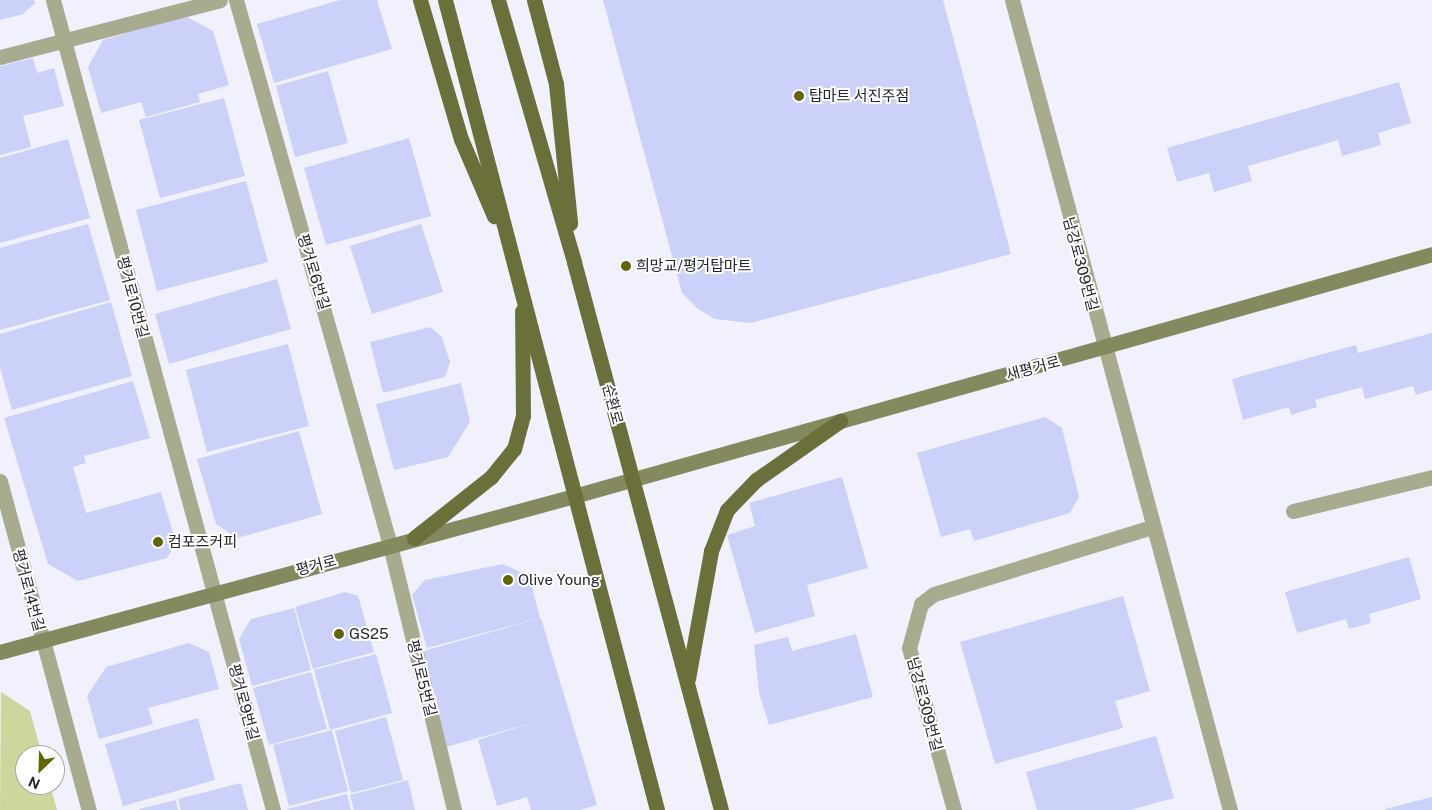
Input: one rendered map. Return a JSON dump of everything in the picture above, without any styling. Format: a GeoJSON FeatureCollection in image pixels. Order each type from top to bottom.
{"type":"FeatureCollection","features":[{"type":"Feature","properties":{"kind":"main road"},"geometry":{"type":"LineString","coordinates":[[420,0],[461,139],[515,262]]}},
{"type":"Feature","properties":{"kind":"main road"},"geometry":{"type":"LineString","coordinates":[[445,0],[515,262],[656,810]]}},
{"type":"Feature","properties":{"kind":"main road","name":"순환로"},"geometry":{"type":"LineString","coordinates":[[498,0],[574,262],[720,810]]}},
{"type":"Feature","properties":{"kind":"main road"},"geometry":{"type":"LineString","coordinates":[[534,0],[556,84],[574,262]]}},
{"type":"Feature","properties":{"kind":"main road"},"geometry":{"type":"LineString","coordinates":[[414,538],[491,477],[506,462],[521,433],[524,297]]}},
{"type":"Feature","properties":{"kind":"main road"},"geometry":{"type":"LineString","coordinates":[[687,683],[711,550],[728,510],[756,480],[840,421]]}},
{"type":"Feature","properties":{"kind":"street","name":"평거로10번길"},"geometry":{"type":"LineString","coordinates":[[53,0],[214,593]]}},
{"type":"Feature","properties":{"kind":"street"},"geometry":{"type":"LineString","coordinates":[[0,57],[220,0]]}},
{"type":"Feature","properties":{"kind":"street","name":"평거로6번길"},"geometry":{"type":"LineString","coordinates":[[236,0],[390,545]]}},
{"type":"Feature","properties":{"kind":"street","name":"남강로309번길"},"geometry":{"type":"LineString","coordinates":[[1012,0],[1104,349],[1230,810]]}},
{"type":"Feature","properties":{"kind":"street","name":"새평거로"},"geometry":{"type":"LineString","coordinates":[[633,479],[1104,349],[1432,254]]}},
{"type":"Feature","properties":{"kind":"street"},"geometry":{"type":"LineString","coordinates":[[1293,510],[1432,477]]}},
{"type":"Feature","properties":{"kind":"street","name":"평거로"},"geometry":{"type":"LineString","coordinates":[[0,652],[633,479]]}},
{"type":"Feature","properties":{"kind":"street","name":"평거로14번길"},"geometry":{"type":"LineString","coordinates":[[0,481],[89,810]]}},
{"type":"Feature","properties":{"kind":"street","name":"남강로309번길"},"geometry":{"type":"LineString","coordinates":[[954,810],[910,648],[921,604],[934,594],[1152,527]]}},
{"type":"Feature","properties":{"kind":"street","name":"평거로5번길"},"geometry":{"type":"LineString","coordinates":[[390,545],[454,810]]}},
{"type":"Feature","properties":{"kind":"street","name":"평거로9번길"},"geometry":{"type":"LineString","coordinates":[[214,593],[273,810]]}},
{"type":"Feature","properties":{"kind":"green space"},"geometry":{"type":"Polygon","coordinates":[[[1,692],[30,711],[39,745],[15,745],[15,795],[53,795],[57,810],[0,810],[1,692]]]}},
{"type":"Feature","properties":{"kind":"building"},"geometry":{"type":"Polygon","coordinates":[[[0,0],[34,0],[35,3],[23,14],[0,20],[0,0]]]}},
{"type":"Feature","properties":{"kind":"building"},"geometry":{"type":"Polygon","coordinates":[[[340,0],[377,0],[392,49],[274,83],[257,24],[340,0]]]}},
{"type":"Feature","properties":{"kind":"building","name":"탑마트 서진주점"},"geometry":{"type":"Polygon","coordinates":[[[603,0],[943,0],[1011,254],[751,323],[715,319],[698,309],[682,293],[603,0]]]}},
{"type":"Feature","properties":{"kind":"building"},"geometry":{"type":"Polygon","coordinates":[[[185,16],[213,31],[229,85],[198,94],[200,102],[146,117],[141,102],[101,113],[88,67],[103,40],[185,16]]]}},
{"type":"Feature","properties":{"kind":"building"},"geometry":{"type":"Polygon","coordinates":[[[33,58],[37,73],[54,68],[64,106],[23,116],[31,147],[0,155],[0,66],[33,58]]]}},
{"type":"Feature","properties":{"kind":"building"},"geometry":{"type":"Polygon","coordinates":[[[328,71],[348,143],[295,157],[276,86],[328,71]]]}},
{"type":"Feature","properties":{"kind":"building"},"geometry":{"type":"Polygon","coordinates":[[[1399,82],[1411,123],[1378,133],[1381,145],[1342,156],[1338,140],[1248,166],[1252,181],[1214,192],[1209,173],[1177,182],[1167,148],[1399,82]]]}},
{"type":"Feature","properties":{"kind":"building"},"geometry":{"type":"Polygon","coordinates":[[[224,98],[245,176],[160,198],[139,120],[224,98]]]}},
{"type":"Feature","properties":{"kind":"building"},"geometry":{"type":"Polygon","coordinates":[[[409,138],[431,216],[326,245],[304,168],[409,138]]]}},
{"type":"Feature","properties":{"kind":"building"},"geometry":{"type":"Polygon","coordinates":[[[68,139],[90,218],[0,243],[0,158],[68,139]]]}},
{"type":"Feature","properties":{"kind":"building"},"geometry":{"type":"Polygon","coordinates":[[[246,181],[268,262],[157,291],[136,210],[246,181]]]}},
{"type":"Feature","properties":{"kind":"building"},"geometry":{"type":"Polygon","coordinates":[[[88,224],[110,300],[0,330],[0,248],[88,224]]]}},
{"type":"Feature","properties":{"kind":"building"},"geometry":{"type":"Polygon","coordinates":[[[421,224],[443,292],[372,314],[350,246],[421,224]]]}},
{"type":"Feature","properties":{"kind":"building"},"geometry":{"type":"Polygon","coordinates":[[[277,279],[291,329],[169,364],[155,314],[277,279]]]}},
{"type":"Feature","properties":{"kind":"building"},"geometry":{"type":"Polygon","coordinates":[[[111,302],[132,376],[12,410],[0,368],[0,334],[111,302]]]}},
{"type":"Feature","properties":{"kind":"building"},"geometry":{"type":"Polygon","coordinates":[[[430,327],[442,337],[450,362],[445,377],[383,393],[370,342],[430,327]]]}},
{"type":"Feature","properties":{"kind":"building"},"geometry":{"type":"Polygon","coordinates":[[[1432,333],[1432,390],[1416,395],[1413,386],[1365,399],[1362,387],[1315,400],[1317,407],[1291,415],[1289,407],[1243,420],[1232,379],[1356,345],[1358,353],[1432,333]]]}},
{"type":"Feature","properties":{"kind":"building"},"geometry":{"type":"Polygon","coordinates":[[[288,344],[309,426],[207,452],[186,370],[288,344]]]}},
{"type":"Feature","properties":{"kind":"building"},"geometry":{"type":"Polygon","coordinates":[[[133,381],[150,438],[84,456],[86,463],[73,467],[86,513],[161,492],[176,543],[167,558],[78,581],[48,564],[4,418],[133,381]]]}},
{"type":"Feature","properties":{"kind":"building"},"geometry":{"type":"Polygon","coordinates":[[[461,383],[470,422],[448,457],[394,470],[376,404],[461,383]]]}},
{"type":"Feature","properties":{"kind":"building"},"geometry":{"type":"Polygon","coordinates":[[[1045,417],[1062,428],[1079,497],[1070,513],[974,541],[970,529],[941,537],[917,453],[1045,417]]]}},
{"type":"Feature","properties":{"kind":"building"},"geometry":{"type":"Polygon","coordinates":[[[299,431],[322,514],[237,538],[216,524],[197,459],[299,431]]]}},
{"type":"Feature","properties":{"kind":"building"},"geometry":{"type":"Polygon","coordinates":[[[842,477],[868,568],[807,585],[815,616],[755,633],[727,535],[755,526],[749,503],[842,477]]]}},
{"type":"Feature","properties":{"kind":"building"},"geometry":{"type":"Polygon","coordinates":[[[1409,557],[1421,599],[1369,614],[1371,623],[1349,629],[1346,619],[1297,633],[1285,592],[1409,557]]]}},
{"type":"Feature","properties":{"kind":"building"},"geometry":{"type":"Polygon","coordinates":[[[503,564],[529,576],[540,618],[427,648],[412,595],[425,580],[503,564]]]}},
{"type":"Feature","properties":{"kind":"building"},"geometry":{"type":"Polygon","coordinates":[[[345,592],[358,596],[374,652],[313,669],[295,607],[345,592]]]}},
{"type":"Feature","properties":{"kind":"building"},"geometry":{"type":"Polygon","coordinates":[[[1123,596],[1150,691],[1115,701],[1123,728],[995,764],[960,642],[1123,596]]]}},
{"type":"Feature","properties":{"kind":"building"},"geometry":{"type":"Polygon","coordinates":[[[294,608],[311,670],[252,686],[239,639],[251,619],[294,608]]]}},
{"type":"Feature","properties":{"kind":"building"},"geometry":{"type":"Polygon","coordinates":[[[541,618],[597,805],[579,810],[531,810],[527,797],[497,806],[478,740],[538,721],[446,747],[420,652],[541,618]]]}},
{"type":"Feature","properties":{"kind":"building"},"geometry":{"type":"Polygon","coordinates":[[[856,634],[873,697],[769,725],[759,693],[754,645],[788,637],[792,651],[856,634]]]}},
{"type":"Feature","properties":{"kind":"building"},"geometry":{"type":"Polygon","coordinates":[[[189,643],[209,652],[219,689],[148,708],[153,724],[99,739],[87,696],[106,667],[189,643]]]}},
{"type":"Feature","properties":{"kind":"building"},"geometry":{"type":"Polygon","coordinates":[[[376,654],[392,713],[330,730],[314,670],[376,654]]]}},
{"type":"Feature","properties":{"kind":"building"},"geometry":{"type":"Polygon","coordinates":[[[311,672],[327,729],[269,745],[253,688],[311,672]]]}},
{"type":"Feature","properties":{"kind":"building"},"geometry":{"type":"Polygon","coordinates":[[[386,717],[403,780],[351,793],[335,731],[386,717]]]}},
{"type":"Feature","properties":{"kind":"building"},"geometry":{"type":"Polygon","coordinates":[[[198,718],[215,780],[123,806],[105,744],[198,718]]]}},
{"type":"Feature","properties":{"kind":"building"},"geometry":{"type":"Polygon","coordinates":[[[332,730],[348,791],[289,806],[273,745],[332,730]]]}},
{"type":"Feature","properties":{"kind":"building"},"geometry":{"type":"Polygon","coordinates":[[[1156,736],[1174,798],[1130,810],[1037,810],[1026,772],[1156,736]]]}},
{"type":"Feature","properties":{"kind":"building"},"geometry":{"type":"Polygon","coordinates":[[[408,780],[415,810],[354,810],[350,795],[408,780]]]}},
{"type":"Feature","properties":{"kind":"building"},"geometry":{"type":"Polygon","coordinates":[[[241,783],[248,810],[181,810],[178,799],[241,783]]]}},
{"type":"Feature","properties":{"kind":"building"},"geometry":{"type":"Polygon","coordinates":[[[347,794],[351,810],[287,810],[287,809],[347,794]]]}},
{"type":"Feature","properties":{"kind":"building"},"geometry":{"type":"Polygon","coordinates":[[[1432,797],[1432,810],[1385,810],[1385,809],[1432,797]]]}},
{"type":"Feature","properties":{"kind":"building"},"geometry":{"type":"Polygon","coordinates":[[[176,800],[178,810],[139,810],[139,809],[176,800]]]}},
{"type":"Feature","properties":{"kind":"place","name":"탑마트 서진주점"},"geometry":{"type":"Point","coordinates":[799,96]}},
{"type":"Feature","properties":{"kind":"place","name":"희망교/평거탑마트"},"geometry":{"type":"Point","coordinates":[626,266]}},
{"type":"Feature","properties":{"kind":"place","name":"컴포즈커피"},"geometry":{"type":"Point","coordinates":[158,542]}},
{"type":"Feature","properties":{"kind":"place","name":"Olive Young"},"geometry":{"type":"Point","coordinates":[508,580]}},
{"type":"Feature","properties":{"kind":"place","name":"GS25"},"geometry":{"type":"Point","coordinates":[339,634]}}]}
